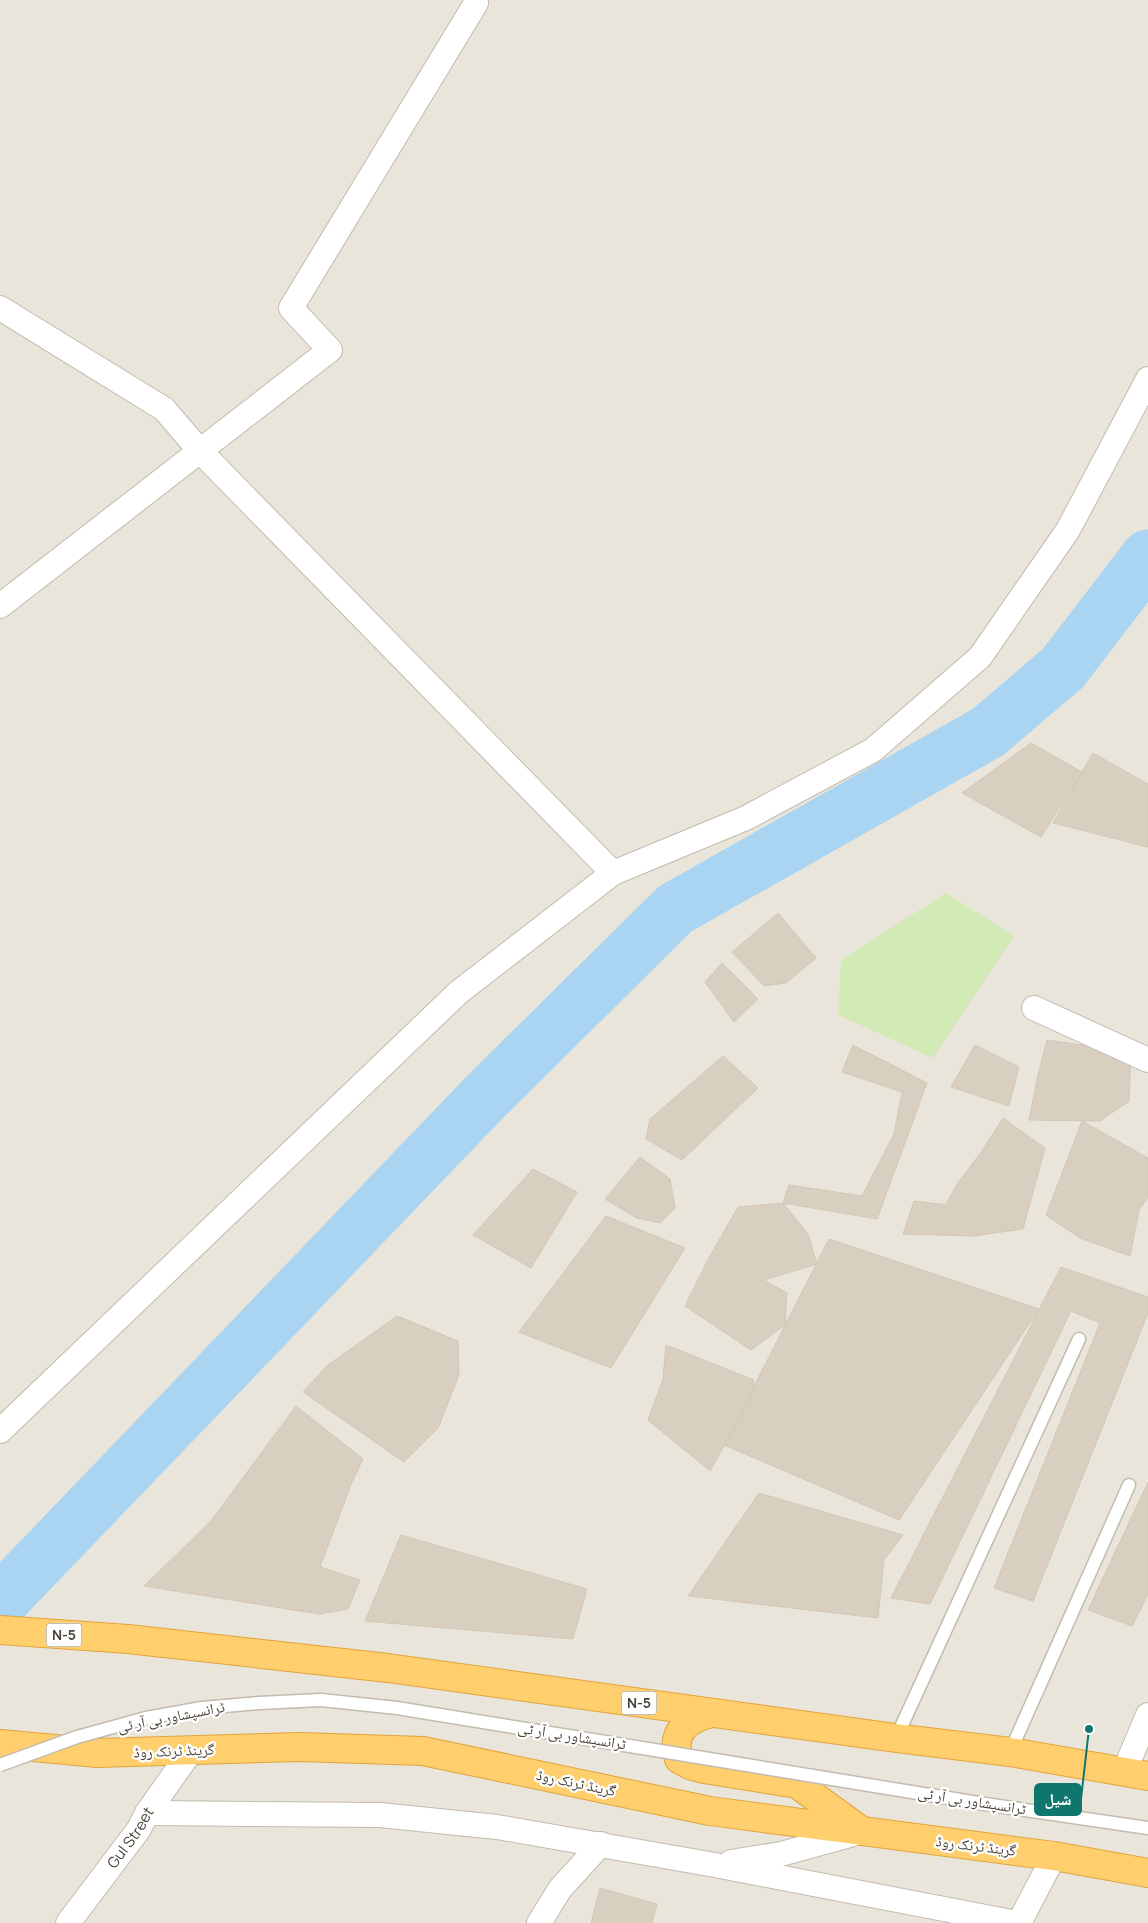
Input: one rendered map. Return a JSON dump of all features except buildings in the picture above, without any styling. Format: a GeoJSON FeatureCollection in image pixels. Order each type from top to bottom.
{"type":"FeatureCollection","features":[{"type":"Feature","properties":{"kind":"highway","name":"N-5"},"geometry":{"type":"LineString","coordinates":[[0,1630],[128,1639],[388,1668],[1010,1752],[1136,1774]]}},
{"type":"Feature","properties":{"kind":"highway"},"geometry":{"type":"LineString","coordinates":[[712,1713],[692,1719],[682,1728],[676,1743],[679,1759],[704,1769],[797,1784],[863,1831]]}},
{"type":"Feature","properties":{"kind":"highway","name":"گرینڈ ٹرنک روڈ"},"geometry":{"type":"LineString","coordinates":[[0,1744],[98,1753],[300,1747],[423,1751],[710,1811],[1054,1856],[1148,1872]]}},
{"type":"Feature","properties":{"kind":"street"},"geometry":{"type":"LineString","coordinates":[[0,606],[330,350],[291,308],[476,3]]}},
{"type":"Feature","properties":{"kind":"street"},"geometry":{"type":"LineString","coordinates":[[0,308],[164,409],[200,451],[613,873]]}},
{"type":"Feature","properties":{"kind":"street"},"geometry":{"type":"LineString","coordinates":[[0,1431],[459,992],[613,873],[746,818],[873,750],[980,657],[1068,530],[1148,379]]}},
{"type":"Feature","properties":{"kind":"street"},"geometry":{"type":"LineString","coordinates":[[1034,1008],[1148,1060]]}},
{"type":"Feature","properties":{"kind":"street"},"geometry":{"type":"LineString","coordinates":[[1136,1774],[1148,1715]]}},
{"type":"Feature","properties":{"kind":"street","name":"Gul Street"},"geometry":{"type":"LineString","coordinates":[[68,1923],[139,1829],[147,1813],[191,1751]]}},
{"type":"Feature","properties":{"kind":"street"},"geometry":{"type":"LineString","coordinates":[[147,1813],[380,1815],[497,1827],[716,1865],[1018,1923],[1054,1856]]}},
{"type":"Feature","properties":{"kind":"street"},"geometry":{"type":"LineString","coordinates":[[716,1865],[781,1854],[863,1831]]}},
{"type":"Feature","properties":{"kind":"street"},"geometry":{"type":"LineString","coordinates":[[538,1923],[560,1889],[601,1844]]}},
{"type":"Feature","properties":{"kind":"lane"},"geometry":{"type":"LineString","coordinates":[[896,1738],[1079,1339]]}},
{"type":"Feature","properties":{"kind":"lane"},"geometry":{"type":"LineString","coordinates":[[1010,1752],[1129,1485]]}},
{"type":"Feature","properties":{"kind":"lane","name":"ٹرانسپشاور بی آر ٹی"},"geometry":{"type":"LineString","coordinates":[[0,1765],[77,1737],[146,1718],[202,1708],[321,1700],[397,1708],[985,1804],[1148,1828]]}},
{"type":"Feature","properties":{"kind":"shaded area"},"geometry":{"type":"Polygon","coordinates":[[[0,0],[1148,0],[1148,1923],[0,1923],[0,0]]]}},
{"type":"Feature","properties":{"kind":"green space"},"geometry":{"type":"Polygon","coordinates":[[[946,893],[1014,936],[933,1058],[838,1015],[841,960],[946,893]]]}},
{"type":"Feature","properties":{"kind":"waterway"},"geometry":{"type":"LineString","coordinates":[[0,1602],[485,1097],[675,909],[988,732],[1063,668],[1148,557]]}},
{"type":"Feature","properties":{"kind":"place","name":"شیل"},"geometry":{"type":"Point","coordinates":[1089,1729]}}]}
